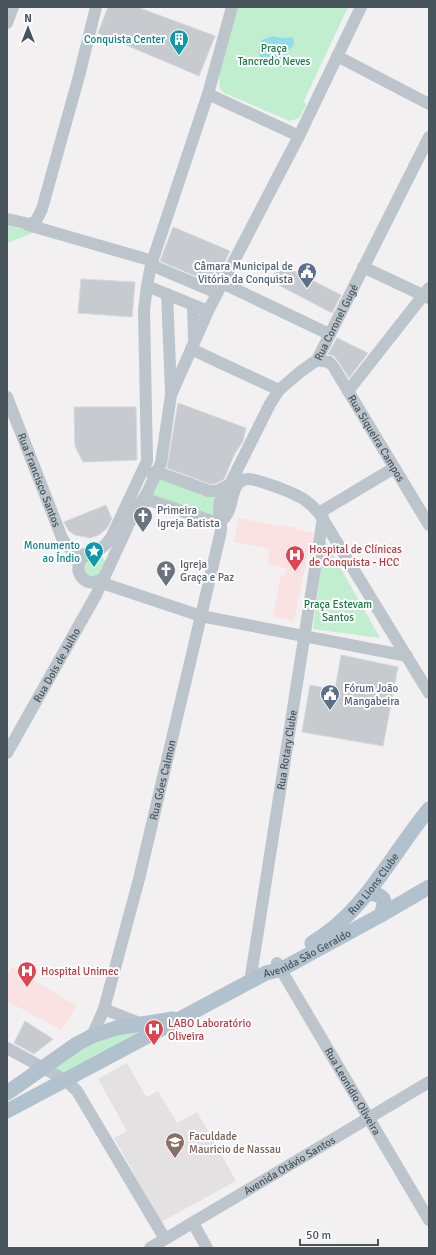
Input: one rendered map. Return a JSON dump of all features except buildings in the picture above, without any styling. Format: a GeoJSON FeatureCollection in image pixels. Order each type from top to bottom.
{"type":"FeatureCollection","features":[{"type":"Feature","properties":{"kind":"main road","name":"Rua Lions Clube"},"geometry":{"type":"LineString","coordinates":[[280,966],[322,937],[347,917],[368,893],[429,809]]}},
{"type":"Feature","properties":{"kind":"main road","name":"Avenida São Geraldo"},"geometry":{"type":"LineString","coordinates":[[7,1112],[65,1080],[144,1030],[184,1017],[266,973],[381,915],[429,887]]}},
{"type":"Feature","properties":{"kind":"main road"},"geometry":{"type":"LineString","coordinates":[[368,893],[380,895],[384,900],[381,915]]}},
{"type":"Feature","properties":{"kind":"main road","name":"Avenida São Geraldo"},"geometry":{"type":"LineString","coordinates":[[7,1093],[77,1044],[92,1036],[116,1028],[144,1030]]}},
{"type":"Feature","properties":{"kind":"street"},"geometry":{"type":"LineString","coordinates":[[7,23],[13,7]]}},
{"type":"Feature","properties":{"kind":"street"},"geometry":{"type":"LineString","coordinates":[[28,225],[36,221],[42,209],[79,76],[96,7]]}},
{"type":"Feature","properties":{"kind":"street"},"geometry":{"type":"LineString","coordinates":[[105,577],[95,583],[85,581],[80,577],[78,570],[79,563],[87,554],[102,549],[111,538],[147,461],[144,310],[147,286],[152,263],[208,94],[232,7]]}},
{"type":"Feature","properties":{"kind":"street"},"geometry":{"type":"LineString","coordinates":[[171,395],[219,288],[299,136],[361,7]]}},
{"type":"Feature","properties":{"kind":"street"},"geometry":{"type":"LineString","coordinates":[[337,56],[429,104]]}},
{"type":"Feature","properties":{"kind":"street"},"geometry":{"type":"LineString","coordinates":[[208,94],[299,136]]}},
{"type":"Feature","properties":{"kind":"street","name":"Rua Coronel Gugé"},"geometry":{"type":"LineString","coordinates":[[221,521],[219,512],[220,502],[225,487],[242,460],[270,404],[280,390],[300,372],[317,360],[429,137]]}},
{"type":"Feature","properties":{"kind":"street"},"geometry":{"type":"LineString","coordinates":[[7,219],[152,263],[219,288],[329,334]]}},
{"type":"Feature","properties":{"kind":"street"},"geometry":{"type":"LineString","coordinates":[[348,392],[427,294],[363,267]]}},
{"type":"Feature","properties":{"kind":"street"},"geometry":{"type":"LineString","coordinates":[[147,286],[208,311]]}},
{"type":"Feature","properties":{"kind":"street"},"geometry":{"type":"LineString","coordinates":[[167,294],[171,395]]}},
{"type":"Feature","properties":{"kind":"street"},"geometry":{"type":"LineString","coordinates":[[193,305],[193,346]]}},
{"type":"Feature","properties":{"kind":"street"},"geometry":{"type":"LineString","coordinates":[[193,346],[280,390]]}},
{"type":"Feature","properties":{"kind":"street","name":"Rua Siqueira Campos"},"geometry":{"type":"LineString","coordinates":[[317,360],[329,362],[333,366],[429,526]]}},
{"type":"Feature","properties":{"kind":"street","name":"Rua Dois de Julho"},"geometry":{"type":"LineString","coordinates":[[7,753],[105,577],[126,529],[145,502],[161,463],[171,395]]}},
{"type":"Feature","properties":{"kind":"street","name":"Rua Francisco Santos"},"geometry":{"type":"LineString","coordinates":[[7,398],[67,548],[73,552],[87,554]]}},
{"type":"Feature","properties":{"kind":"street"},"geometry":{"type":"LineString","coordinates":[[242,460],[241,466],[245,475],[305,500],[321,516],[429,693]]}},
{"type":"Feature","properties":{"kind":"street"},"geometry":{"type":"LineString","coordinates":[[321,516],[394,468]]}},
{"type":"Feature","properties":{"kind":"street"},"geometry":{"type":"LineString","coordinates":[[140,477],[146,473],[157,472],[209,491],[225,487]]}},
{"type":"Feature","properties":{"kind":"street"},"geometry":{"type":"LineString","coordinates":[[145,502],[211,521],[221,521],[228,513],[238,485],[242,480],[254,480]]}},
{"type":"Feature","properties":{"kind":"street","name":"Rua Rotary Clube"},"geometry":{"type":"LineString","coordinates":[[250,982],[305,636],[321,516]]}},
{"type":"Feature","properties":{"kind":"street","name":"Rua Góes Calmon"},"geometry":{"type":"LineString","coordinates":[[92,1036],[104,1009],[139,879],[221,531],[221,521]]}},
{"type":"Feature","properties":{"kind":"street"},"geometry":{"type":"LineString","coordinates":[[87,554],[100,556],[105,561],[105,577]]}},
{"type":"Feature","properties":{"kind":"street"},"geometry":{"type":"LineString","coordinates":[[105,577],[201,616],[407,656]]}},
{"type":"Feature","properties":{"kind":"street","name":"Rua Leonídio Oliveira"},"geometry":{"type":"LineString","coordinates":[[280,966],[429,1220]]}},
{"type":"Feature","properties":{"kind":"street","name":"Avenida São Geraldo"},"geometry":{"type":"LineString","coordinates":[[104,1009],[144,1030]]}},
{"type":"Feature","properties":{"kind":"street"},"geometry":{"type":"LineString","coordinates":[[7,1048],[65,1080],[77,1091],[165,1239]]}},
{"type":"Feature","properties":{"kind":"street","name":"Avenida Otávio Santos"},"geometry":{"type":"LineString","coordinates":[[150,1248],[429,1082]]}},
{"type":"Feature","properties":{"kind":"street"},"geometry":{"type":"LineString","coordinates":[[192,1223],[207,1248]]}},
{"type":"Feature","properties":{"kind":"shaded area","name":"Hospital de Clínicas de Conquista - HCC"},"geometry":{"type":"Polygon","coordinates":[[[239,518],[277,526],[278,524],[297,528],[297,530],[314,533],[294,621],[273,616],[281,575],[284,576],[286,568],[267,564],[270,549],[234,542],[239,518]]]}},
{"type":"Feature","properties":{"kind":"shaded area","name":"Hospital Unimec"},"geometry":{"type":"Polygon","coordinates":[[[12,967],[77,1006],[61,1030],[7,1001],[7,975],[12,967]]]}},
{"type":"Feature","properties":{"kind":"shaded area","name":"Faculdade Mauricio de Nassau"},"geometry":{"type":"Polygon","coordinates":[[[127,1063],[146,1097],[158,1091],[177,1123],[197,1112],[236,1181],[161,1222],[114,1138],[127,1131],[98,1079],[127,1063]]]}},
{"type":"Feature","properties":{"kind":"green space","name":"Praça Tancredo Neves"},"geometry":{"type":"Polygon","coordinates":[[[238,7],[348,7],[304,101],[306,105],[299,118],[290,121],[224,93],[220,89],[219,75],[238,7]]]}},
{"type":"Feature","properties":{"kind":"green space"},"geometry":{"type":"Polygon","coordinates":[[[7,225],[36,232],[7,243],[7,225]]]}},
{"type":"Feature","properties":{"kind":"green space"},"geometry":{"type":"Polygon","coordinates":[[[159,476],[217,492],[220,520],[152,499],[150,492],[159,476]]]}},
{"type":"Feature","properties":{"kind":"green space","name":"Praça Estevam Santos"},"geometry":{"type":"Polygon","coordinates":[[[325,540],[380,638],[313,629],[325,540]]]}},
{"type":"Feature","properties":{"kind":"green space"},"geometry":{"type":"Polygon","coordinates":[[[100,556],[107,564],[98,582],[78,570],[79,563],[100,556]]]}},
{"type":"Feature","properties":{"kind":"green space"},"geometry":{"type":"Polygon","coordinates":[[[148,1031],[65,1080],[43,1069],[92,1036],[148,1031]]]}},
{"type":"Feature","properties":{"kind":"water"},"geometry":{"type":"Polygon","coordinates":[[[273,36],[281,38],[292,37],[293,39],[293,46],[287,53],[289,62],[287,66],[280,67],[268,64],[261,57],[259,47],[262,40],[273,36]]]}},
{"type":"Feature","properties":{"kind":"place","name":"Conquista Center"},"geometry":{"type":"Point","coordinates":[179,56]}},
{"type":"Feature","properties":{"kind":"place","name":"Câmara Municipal de Vitória da Conquista"},"geometry":{"type":"Point","coordinates":[307,289]}},
{"type":"Feature","properties":{"kind":"place","name":"Primeira Igreja Batista"},"geometry":{"type":"Point","coordinates":[143,533]}},
{"type":"Feature","properties":{"kind":"place","name":"Monumento ao Índio"},"geometry":{"type":"Point","coordinates":[94,568]}},
{"type":"Feature","properties":{"kind":"place","name":"Hospital de Clínicas de Conquista - HCC"},"geometry":{"type":"Point","coordinates":[295,572]}},
{"type":"Feature","properties":{"kind":"place","name":"Igreja Graça e Paz"},"geometry":{"type":"Point","coordinates":[166,587]}},
{"type":"Feature","properties":{"kind":"place","name":"Fórum João Mangabeira"},"geometry":{"type":"Point","coordinates":[330,711]}},
{"type":"Feature","properties":{"kind":"place","name":"Hospital Unimec"},"geometry":{"type":"Point","coordinates":[27,988]}},
{"type":"Feature","properties":{"kind":"place","name":"LABO Laboratório Oliveira"},"geometry":{"type":"Point","coordinates":[154,1046]}},
{"type":"Feature","properties":{"kind":"place","name":"Faculdade Mauricio de Nassau"},"geometry":{"type":"Point","coordinates":[175,1159]}}]}
